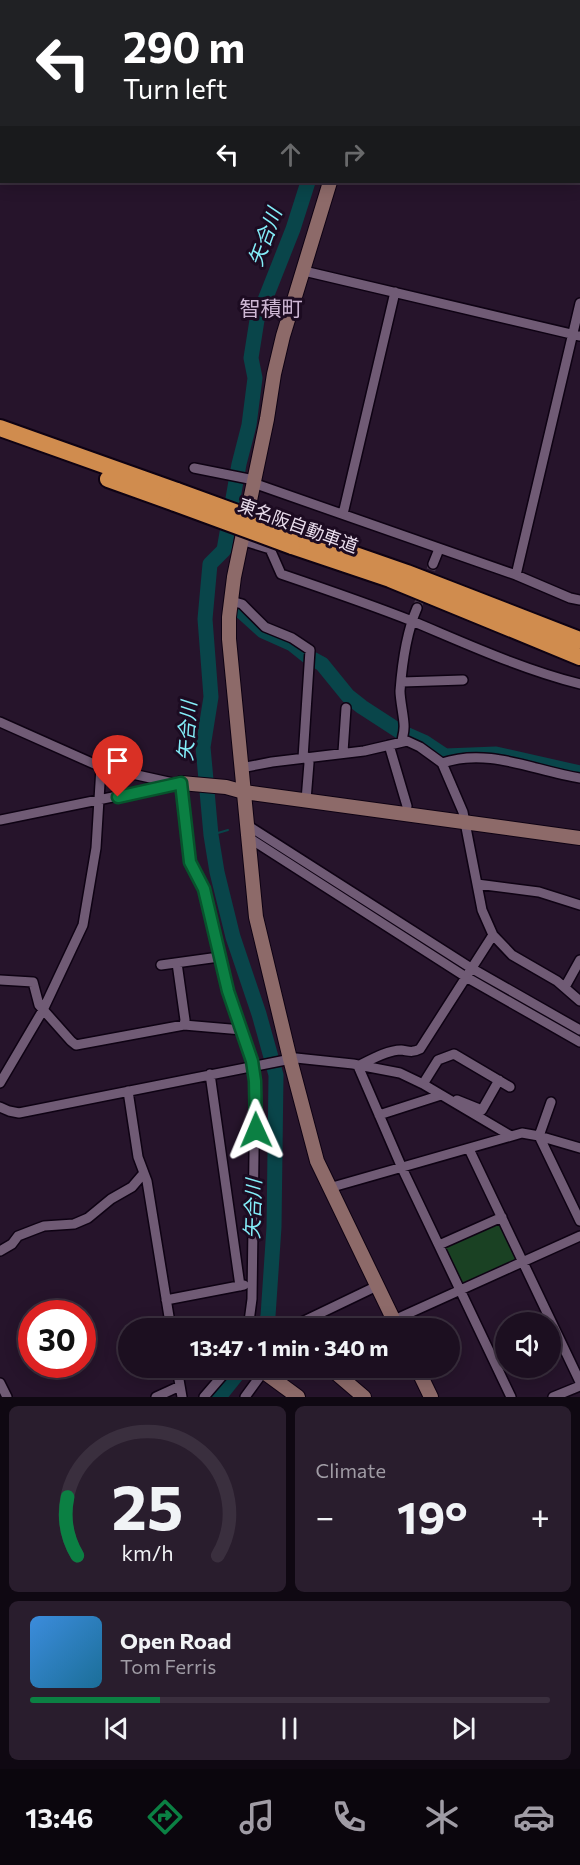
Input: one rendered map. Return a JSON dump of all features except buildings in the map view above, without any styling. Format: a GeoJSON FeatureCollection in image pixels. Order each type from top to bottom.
{"type":"FeatureCollection","features":[{"type":"Feature","properties":{"kind":"highway","name":"東名阪自動車道"},"geometry":{"type":"LineString","coordinates":[[0,428],[293,540],[580,657]]}},
{"type":"Feature","properties":{"kind":"highway","name":"東名阪自動車道"},"geometry":{"type":"LineString","coordinates":[[0,439],[176,497]]}},
{"type":"Feature","properties":{"kind":"highway","name":"東名阪自動車道"},"geometry":{"type":"LineString","coordinates":[[293,540],[407,573],[580,640]]}},
{"type":"Feature","properties":{"kind":"street"},"geometry":{"type":"LineString","coordinates":[[330,183],[283,336],[252,481],[231,601],[229,639],[256,918],[287,1060],[313,1150],[329,1188],[393,1318]]}},
{"type":"Feature","properties":{"kind":"street"},"geometry":{"type":"LineString","coordinates":[[304,271],[576,335]]}},
{"type":"Feature","properties":{"kind":"street"},"geometry":{"type":"LineString","coordinates":[[343,514],[395,292]]}},
{"type":"Feature","properties":{"kind":"street"},"geometry":{"type":"LineString","coordinates":[[516,575],[576,335],[580,303]]}},
{"type":"Feature","properties":{"kind":"street"},"geometry":{"type":"LineString","coordinates":[[194,468],[252,481],[580,600]]}},
{"type":"Feature","properties":{"kind":"street"},"geometry":{"type":"LineString","coordinates":[[242,540],[270,549],[281,574],[411,621],[512,663],[580,684]]}},
{"type":"Feature","properties":{"kind":"street"},"geometry":{"type":"LineString","coordinates":[[434,564],[439,549]]}},
{"type":"Feature","properties":{"kind":"street"},"geometry":{"type":"LineString","coordinates":[[231,601],[239,602],[259,622],[310,650],[305,757],[309,763],[306,800]]}},
{"type":"Feature","properties":{"kind":"street"},"geometry":{"type":"LineString","coordinates":[[417,608],[411,621],[402,682],[402,735],[407,741],[420,747],[442,764],[465,821],[484,917],[493,935],[512,955],[548,975],[580,1001]]}},
{"type":"Feature","properties":{"kind":"street"},"geometry":{"type":"LineString","coordinates":[[402,682],[462,680]]}},
{"type":"Feature","properties":{"kind":"street"},"geometry":{"type":"LineString","coordinates":[[343,752],[346,708]]}},
{"type":"Feature","properties":{"kind":"street"},"geometry":{"type":"LineString","coordinates":[[0,722],[101,767],[178,783],[226,787],[243,792],[580,838]]}},
{"type":"Feature","properties":{"kind":"street"},"geometry":{"type":"LineString","coordinates":[[241,768],[305,757],[364,751],[390,745],[402,735]]}},
{"type":"Feature","properties":{"kind":"street"},"geometry":{"type":"LineString","coordinates":[[390,745],[407,806]]}},
{"type":"Feature","properties":{"kind":"street"},"geometry":{"type":"LineString","coordinates":[[442,764],[451,760],[494,759],[580,778]]}},
{"type":"Feature","properties":{"kind":"street"},"geometry":{"type":"LineString","coordinates":[[0,1083],[43,1010],[83,926],[96,848],[101,767]]}},
{"type":"Feature","properties":{"kind":"street"},"geometry":{"type":"LineString","coordinates":[[0,820],[178,783]]}},
{"type":"Feature","properties":{"kind":"street"},"geometry":{"type":"LineString","coordinates":[[178,783],[190,862],[204,889],[228,991],[254,1066],[256,1130],[249,1318]]}},
{"type":"Feature","properties":{"kind":"street"},"geometry":{"type":"LineString","coordinates":[[248,832],[580,1042]]}},
{"type":"Feature","properties":{"kind":"street"},"geometry":{"type":"LineString","coordinates":[[248,832],[469,972],[580,1030]]}},
{"type":"Feature","properties":{"kind":"street"},"geometry":{"type":"LineString","coordinates":[[477,884],[539,892],[580,905]]}},
{"type":"Feature","properties":{"kind":"street"},"geometry":{"type":"LineString","coordinates":[[358,1066],[379,1056],[401,1050],[413,1052],[420,1049],[493,935]]}},
{"type":"Feature","properties":{"kind":"street"},"geometry":{"type":"LineString","coordinates":[[161,965],[219,957]]}},
{"type":"Feature","properties":{"kind":"street"},"geometry":{"type":"LineString","coordinates":[[565,987],[580,960]]}},
{"type":"Feature","properties":{"kind":"street"},"geometry":{"type":"LineString","coordinates":[[177,963],[184,1025]]}},
{"type":"Feature","properties":{"kind":"street"},"geometry":{"type":"LineString","coordinates":[[0,980],[33,982],[39,1005],[76,1045],[184,1025],[242,1030]]}},
{"type":"Feature","properties":{"kind":"street"},"geometry":{"type":"LineString","coordinates":[[423,1084],[438,1060],[454,1054],[510,1087]]}},
{"type":"Feature","properties":{"kind":"street"},"geometry":{"type":"LineString","coordinates":[[0,1107],[9,1112],[19,1113],[296,1058],[353,1064],[400,1073],[511,1136]]}},
{"type":"Feature","properties":{"kind":"street"},"geometry":{"type":"LineString","coordinates":[[358,1066],[402,1168],[511,1397]]}},
{"type":"Feature","properties":{"kind":"street"},"geometry":{"type":"LineString","coordinates":[[210,1074],[240,1286]]}},
{"type":"Feature","properties":{"kind":"street"},"geometry":{"type":"LineString","coordinates":[[452,1101],[459,1099],[482,1110],[499,1080]]}},
{"type":"Feature","properties":{"kind":"street"},"geometry":{"type":"LineString","coordinates":[[128,1091],[138,1157],[147,1181],[169,1318]]}},
{"type":"Feature","properties":{"kind":"street"},"geometry":{"type":"LineString","coordinates":[[379,1115],[441,1095]]}},
{"type":"Feature","properties":{"kind":"street"},"geometry":{"type":"LineString","coordinates":[[551,1102],[539,1136],[580,1221]]}},
{"type":"Feature","properties":{"kind":"street"},"geometry":{"type":"LineString","coordinates":[[329,1188],[522,1133],[580,1148]]}},
{"type":"Feature","properties":{"kind":"street"},"geometry":{"type":"LineString","coordinates":[[469,1149],[580,1384],[553,1397]]}},
{"type":"Feature","properties":{"kind":"street"},"geometry":{"type":"LineString","coordinates":[[0,1251],[12,1244],[18,1236],[36,1229],[83,1221],[111,1199],[132,1187],[144,1173]]}},
{"type":"Feature","properties":{"kind":"street"},"geometry":{"type":"LineString","coordinates":[[439,1245],[502,1217]]}},
{"type":"Feature","properties":{"kind":"street"},"geometry":{"type":"LineString","coordinates":[[409,1318],[460,1291],[580,1236]]}},
{"type":"Feature","properties":{"kind":"street"},"geometry":{"type":"LineString","coordinates":[[166,1300],[252,1283]]}},
{"type":"Feature","properties":{"kind":"street"},"geometry":{"type":"LineString","coordinates":[[310,1318],[377,1286]]}},
{"type":"Feature","properties":{"kind":"street"},"geometry":{"type":"LineString","coordinates":[[179,1378],[182,1397]]}},
{"type":"Feature","properties":{"kind":"street"},"geometry":{"type":"LineString","coordinates":[[204,1397],[220,1378]]}},
{"type":"Feature","properties":{"kind":"street"},"geometry":{"type":"LineString","coordinates":[[245,1397],[259,1378]]}},
{"type":"Feature","properties":{"kind":"street"},"geometry":{"type":"LineString","coordinates":[[274,1378],[294,1396]]}},
{"type":"Feature","properties":{"kind":"street"},"geometry":{"type":"LineString","coordinates":[[342,1378],[364,1397]]}},
{"type":"Feature","properties":{"kind":"street"},"geometry":{"type":"LineString","coordinates":[[422,1378],[431,1397]]}},
{"type":"Feature","properties":{"kind":"street"},"geometry":{"type":"LineString","coordinates":[[0,1383],[7,1397]]}},
{"type":"Feature","properties":{"kind":"street"},"geometry":{"type":"LineString","coordinates":[[156,1397],[180,1386]]}},
{"type":"Feature","properties":{"kind":"green space"},"geometry":{"type":"Polygon","coordinates":[[[501,1223],[517,1259],[516,1262],[465,1285],[461,1283],[445,1249],[446,1245],[501,1223]]]}},
{"type":"Feature","properties":{"kind":"waterway","name":"矢合川"},"geometry":{"type":"LineString","coordinates":[[267,1318],[274,1227],[276,1075],[259,1014],[233,937],[217,872],[211,835],[203,747],[211,697],[205,619],[210,564],[224,550],[239,464],[249,425],[255,378],[251,358],[257,320],[293,229],[308,183]]}},
{"type":"Feature","properties":{"kind":"waterway"},"geometry":{"type":"LineString","coordinates":[[242,612],[263,631],[292,644],[322,664],[348,696],[362,707],[399,731],[424,742],[445,756],[496,754],[580,773]]}},
{"type":"Feature","properties":{"kind":"waterway"},"geometry":{"type":"LineString","coordinates":[[211,835],[228,830]]}},
{"type":"Feature","properties":{"kind":"waterway"},"geometry":{"type":"LineString","coordinates":[[259,839],[381,916]]}},
{"type":"Feature","properties":{"kind":"waterway"},"geometry":{"type":"LineString","coordinates":[[503,991],[542,1015]]}},
{"type":"Feature","properties":{"kind":"waterway","name":"矢合川"},"geometry":{"type":"LineString","coordinates":[[219,1397],[234,1378]]}},
{"type":"Feature","properties":{"kind":"tunnel"},"geometry":{"type":"LineString","coordinates":[[417,608],[433,564]]}},
{"type":"Feature","properties":{"kind":"district","name":"智積町"},"geometry":{"type":"Point","coordinates":[271,309]}},
{"type":"Feature","properties":{"kind":"route"},"geometry":{"type":"LineString","coordinates":[[118,797],[181,783],[190,862],[204,889],[228,991],[252,1061],[255,1081],[256,1130]]}}]}
